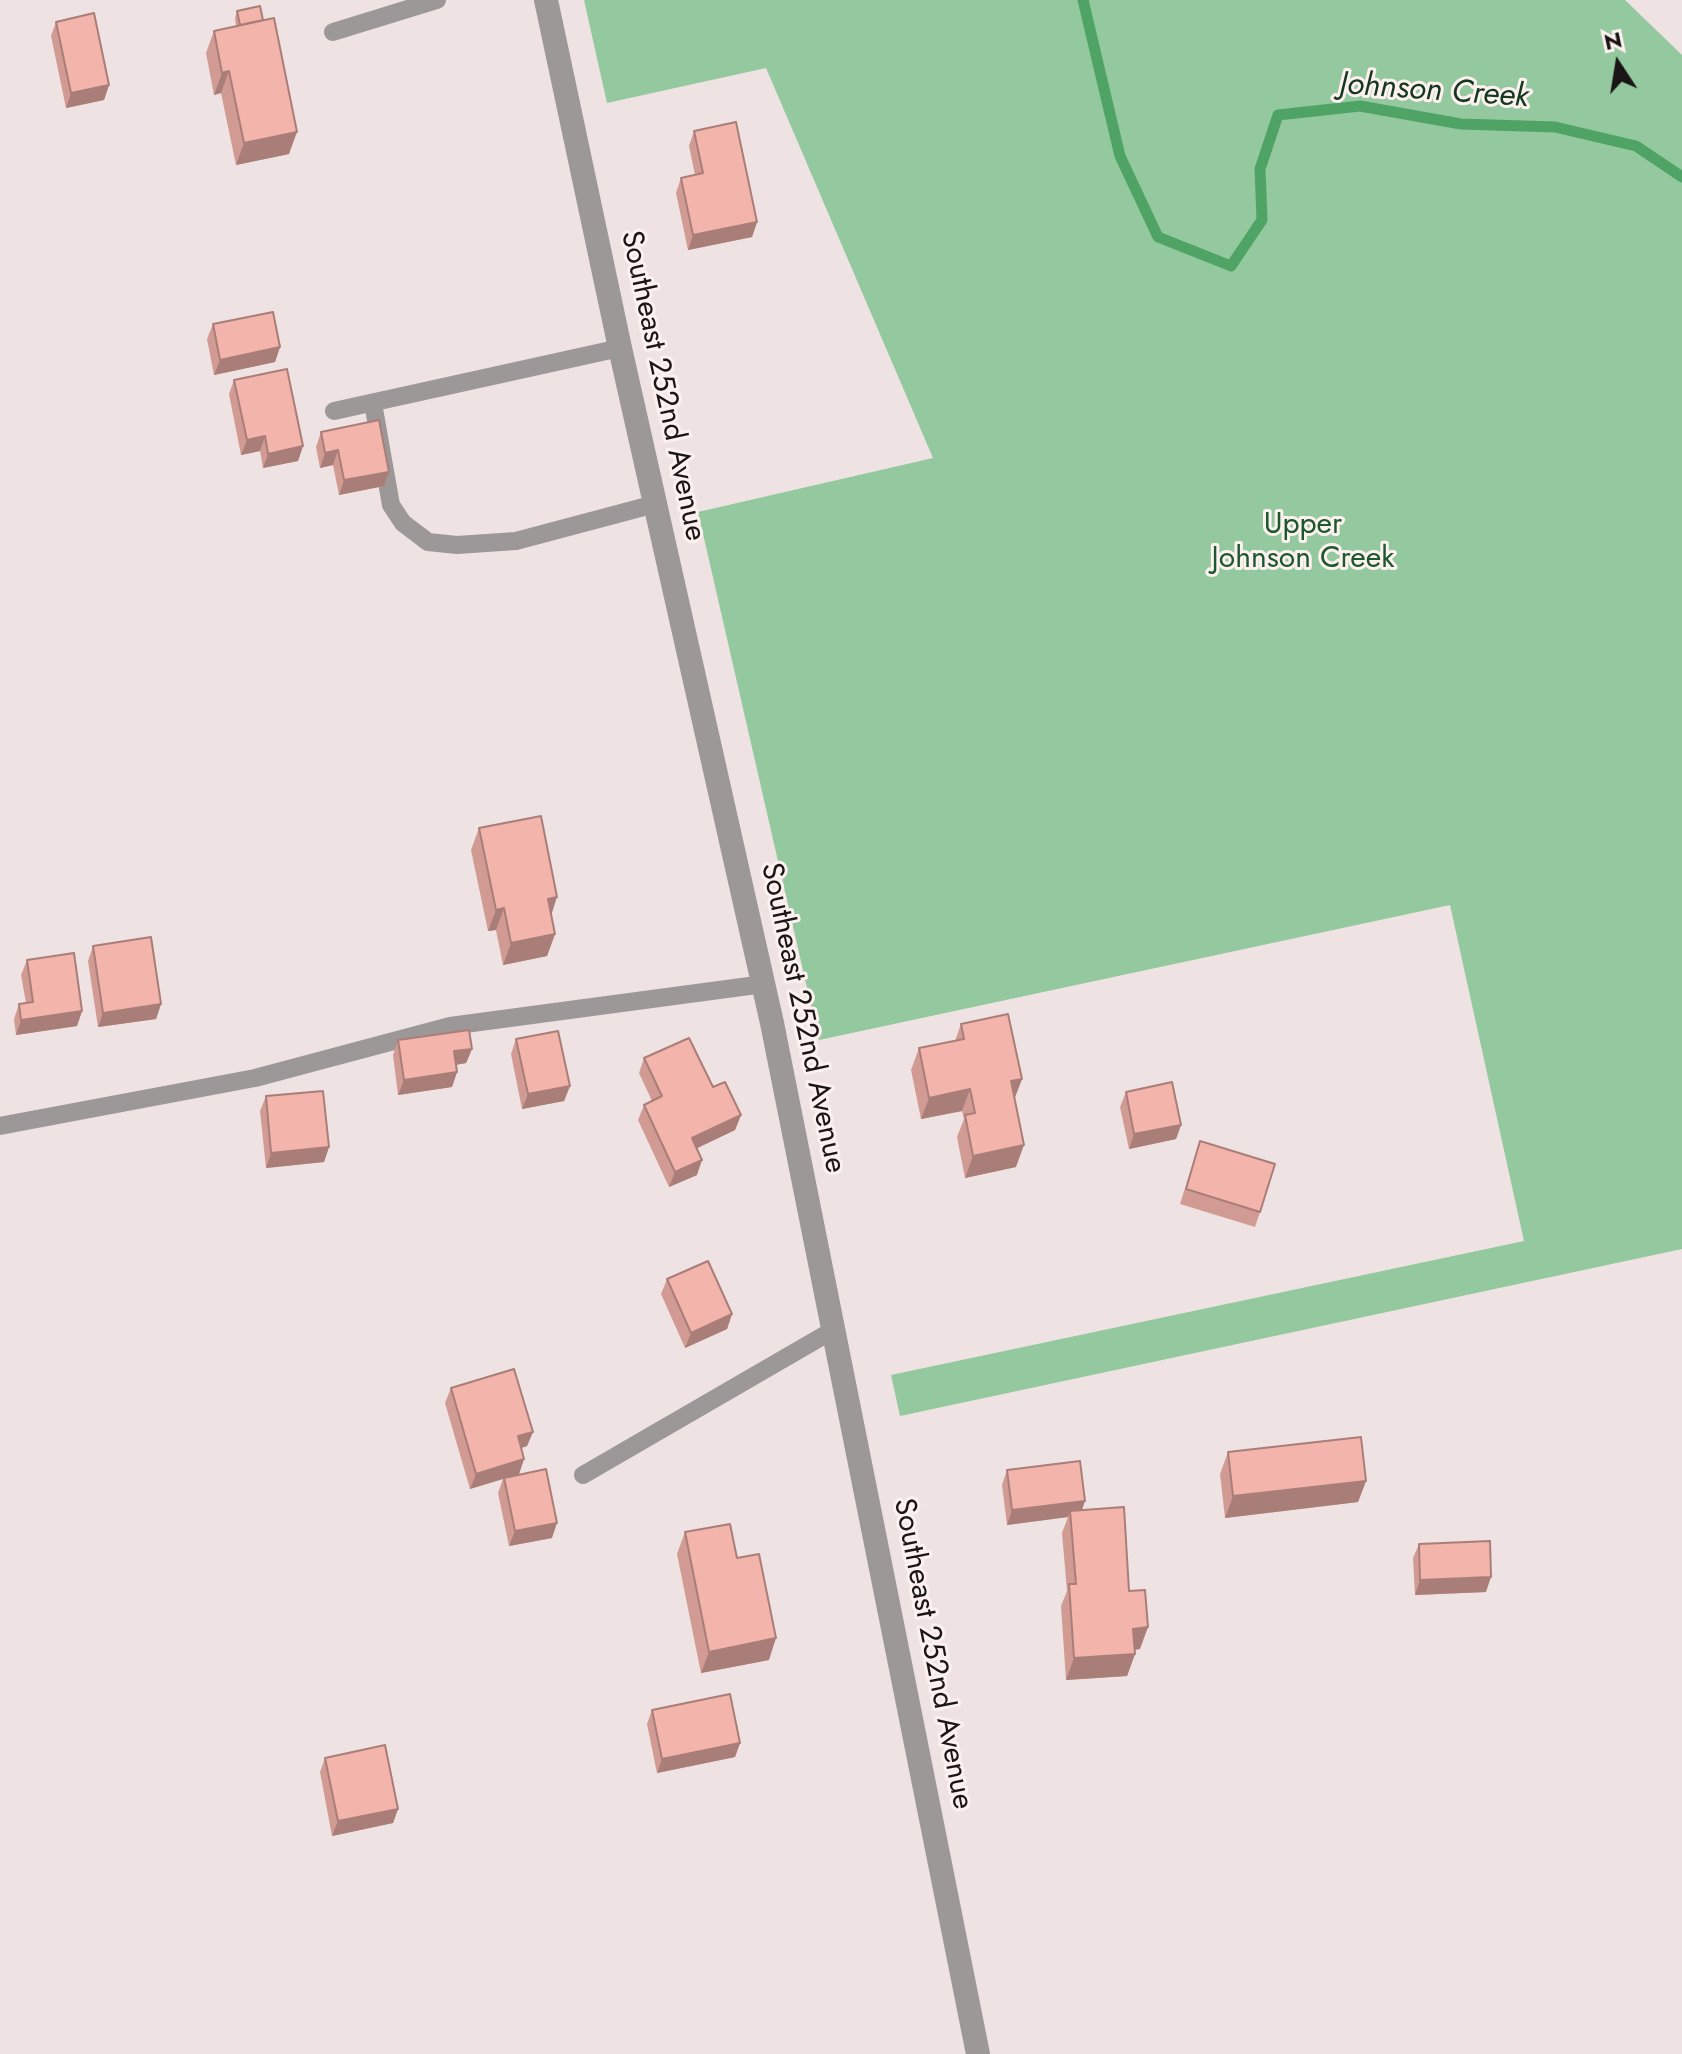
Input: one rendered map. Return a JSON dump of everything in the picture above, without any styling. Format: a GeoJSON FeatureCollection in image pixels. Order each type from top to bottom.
{"type":"FeatureCollection","features":[{"type":"Feature","properties":{"kind":"street","name":"Southeast 252nd Avenue"},"geometry":{"type":"LineString","coordinates":[[546,0],[620,348],[764,984],[978,2054]]}},
{"type":"Feature","properties":{"kind":"lane"},"geometry":{"type":"LineString","coordinates":[[333,32],[437,0]]}},
{"type":"Feature","properties":{"kind":"lane"},"geometry":{"type":"LineString","coordinates":[[334,411],[620,348]]}},
{"type":"Feature","properties":{"kind":"lane"},"geometry":{"type":"LineString","coordinates":[[373,403],[391,505],[403,523],[428,542],[457,545],[516,541],[655,504]]}},
{"type":"Feature","properties":{"kind":"lane"},"geometry":{"type":"LineString","coordinates":[[0,1126],[255,1078],[450,1026],[764,984]]}},
{"type":"Feature","properties":{"kind":"lane"},"geometry":{"type":"LineString","coordinates":[[583,1475],[835,1329]]}},
{"type":"Feature","properties":{"kind":"green space","name":"Upper Johnson Creek"},"geometry":{"type":"Polygon","coordinates":[[[584,0],[1625,0],[1682,55],[1682,1249],[900,1416],[891,1375],[1524,1241],[1450,905],[819,1040],[698,512],[933,458],[766,68],[607,103],[584,0]]]}},
{"type":"Feature","properties":{"kind":"building"},"geometry":{"type":"Polygon","coordinates":[[[260,6],[263,20],[240,25],[237,11],[260,6]]]}},
{"type":"Feature","properties":{"kind":"building"},"geometry":{"type":"Polygon","coordinates":[[[94,13],[109,85],[71,93],[56,22],[94,13]]]}},
{"type":"Feature","properties":{"kind":"building"},"geometry":{"type":"Polygon","coordinates":[[[274,18],[297,132],[244,143],[229,71],[222,73],[214,31],[274,18]]]}},
{"type":"Feature","properties":{"kind":"building"},"geometry":{"type":"Polygon","coordinates":[[[736,122],[757,222],[693,235],[681,178],[703,173],[694,131],[736,122]]]}},
{"type":"Feature","properties":{"kind":"building"},"geometry":{"type":"Polygon","coordinates":[[[273,312],[280,347],[220,360],[213,324],[273,312]]]}},
{"type":"Feature","properties":{"kind":"building"},"geometry":{"type":"Polygon","coordinates":[[[287,369],[303,446],[268,454],[265,436],[247,440],[234,380],[287,369]]]}},
{"type":"Feature","properties":{"kind":"building"},"geometry":{"type":"Polygon","coordinates":[[[379,420],[389,472],[344,480],[338,450],[325,453],[321,432],[379,420]]]}},
{"type":"Feature","properties":{"kind":"building"},"geometry":{"type":"Polygon","coordinates":[[[541,816],[557,897],[548,899],[555,934],[511,943],[504,908],[496,910],[479,828],[541,816]]]}},
{"type":"Feature","properties":{"kind":"building"},"geometry":{"type":"Polygon","coordinates":[[[151,937],[161,1004],[103,1013],[93,946],[151,937]]]}},
{"type":"Feature","properties":{"kind":"building"},"geometry":{"type":"Polygon","coordinates":[[[74,953],[82,1011],[21,1020],[19,1004],[33,1002],[27,960],[74,953]]]}},
{"type":"Feature","properties":{"kind":"building"},"geometry":{"type":"Polygon","coordinates":[[[1008,1014],[1022,1079],[1011,1081],[1024,1145],[973,1156],[965,1115],[975,1113],[970,1089],[929,1098],[919,1048],[964,1039],[961,1024],[1008,1014]]]}},
{"type":"Feature","properties":{"kind":"building"},"geometry":{"type":"Polygon","coordinates":[[[469,1030],[472,1049],[454,1051],[457,1072],[404,1080],[398,1040],[469,1030]]]}},
{"type":"Feature","properties":{"kind":"building"},"geometry":{"type":"Polygon","coordinates":[[[558,1031],[570,1086],[528,1094],[516,1039],[558,1031]]]}},
{"type":"Feature","properties":{"kind":"building"},"geometry":{"type":"Polygon","coordinates":[[[689,1038],[713,1087],[725,1082],[741,1115],[692,1138],[702,1160],[675,1172],[644,1105],[662,1096],[644,1058],[689,1038]]]}},
{"type":"Feature","properties":{"kind":"building"},"geometry":{"type":"Polygon","coordinates":[[[1172,1082],[1181,1125],[1134,1134],[1126,1092],[1172,1082]]]}},
{"type":"Feature","properties":{"kind":"building"},"geometry":{"type":"Polygon","coordinates":[[[323,1091],[329,1147],[271,1153],[266,1096],[323,1091]]]}},
{"type":"Feature","properties":{"kind":"building"},"geometry":{"type":"Polygon","coordinates":[[[1200,1141],[1275,1164],[1260,1212],[1186,1189],[1200,1141]]]}},
{"type":"Feature","properties":{"kind":"building"},"geometry":{"type":"Polygon","coordinates":[[[708,1261],[732,1314],[691,1333],[667,1279],[708,1261]]]}},
{"type":"Feature","properties":{"kind":"building"},"geometry":{"type":"Polygon","coordinates":[[[514,1369],[533,1432],[518,1436],[524,1459],[476,1474],[451,1388],[514,1369]]]}},
{"type":"Feature","properties":{"kind":"building"},"geometry":{"type":"Polygon","coordinates":[[[1361,1437],[1366,1481],[1233,1496],[1228,1452],[1361,1437]]]}},
{"type":"Feature","properties":{"kind":"building"},"geometry":{"type":"Polygon","coordinates":[[[1080,1461],[1085,1501],[1012,1510],[1007,1470],[1080,1461]]]}},
{"type":"Feature","properties":{"kind":"building"},"geometry":{"type":"Polygon","coordinates":[[[546,1469],[557,1523],[515,1531],[504,1478],[546,1469]]]}},
{"type":"Feature","properties":{"kind":"building"},"geometry":{"type":"Polygon","coordinates":[[[1124,1507],[1129,1591],[1145,1590],[1148,1627],[1133,1629],[1135,1654],[1074,1658],[1069,1584],[1076,1584],[1070,1511],[1124,1507]]]}},
{"type":"Feature","properties":{"kind":"building"},"geometry":{"type":"Polygon","coordinates":[[[730,1524],[737,1558],[759,1554],[776,1638],[709,1652],[685,1532],[730,1524]]]}},
{"type":"Feature","properties":{"kind":"building"},"geometry":{"type":"Polygon","coordinates":[[[1490,1541],[1491,1577],[1420,1580],[1419,1544],[1490,1541]]]}},
{"type":"Feature","properties":{"kind":"building"},"geometry":{"type":"Polygon","coordinates":[[[730,1694],[740,1743],[662,1759],[652,1710],[730,1694]]]}},
{"type":"Feature","properties":{"kind":"building"},"geometry":{"type":"Polygon","coordinates":[[[385,1745],[398,1809],[338,1821],[325,1758],[385,1745]]]}},
{"type":"Feature","properties":{"kind":"waterway","name":"Johnson Creek"},"geometry":{"type":"LineString","coordinates":[[1083,0],[1120,156],[1158,237],[1231,266],[1262,220],[1260,169],[1278,115],[1360,106],[1461,124],[1555,127],[1636,146],[1682,177]]}}]}
